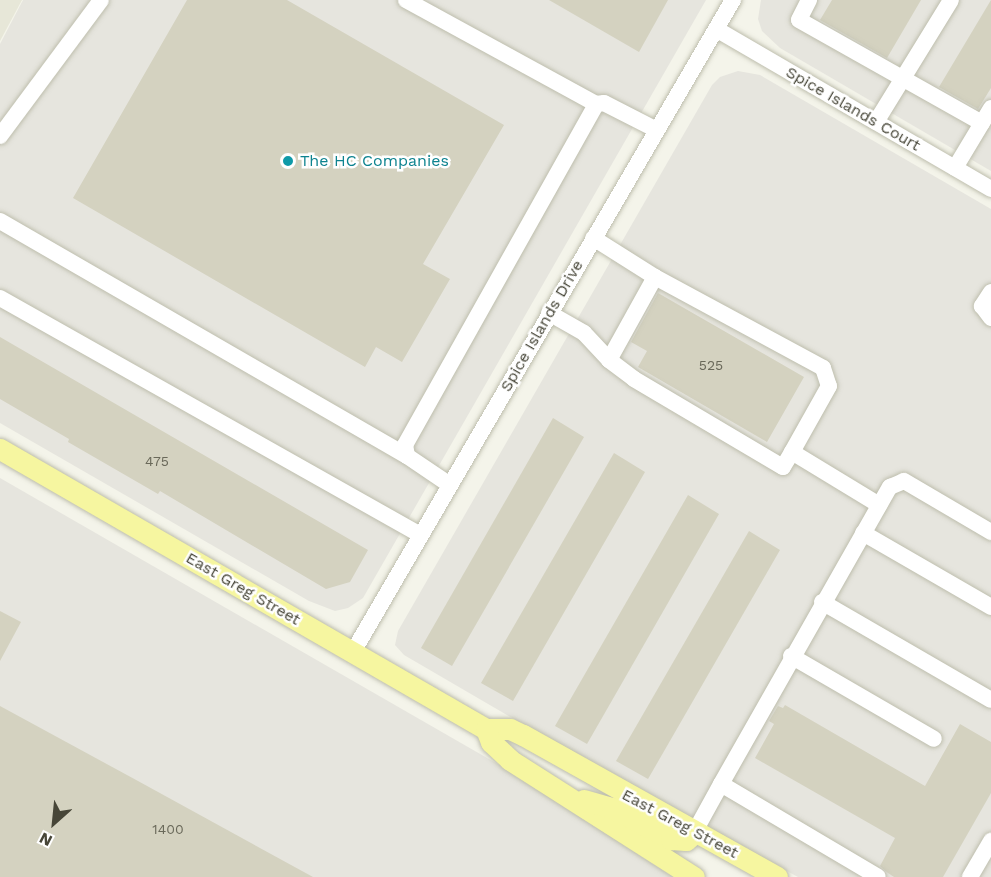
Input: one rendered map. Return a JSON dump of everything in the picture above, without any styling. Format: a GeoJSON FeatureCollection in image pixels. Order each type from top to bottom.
{"type":"FeatureCollection","features":[{"type":"Feature","properties":{"kind":"main road","name":"East Greg Street"},"geometry":{"type":"LineString","coordinates":[[0,449],[486,729],[510,729],[523,735],[694,833],[777,877]]}},
{"type":"Feature","properties":{"kind":"main road","name":"East Greg Street"},"geometry":{"type":"LineString","coordinates":[[486,729],[498,752],[694,877]]}},
{"type":"Feature","properties":{"kind":"main road"},"geometry":{"type":"LineString","coordinates":[[562,794],[612,808],[671,839],[686,840],[694,833]]}},
{"type":"Feature","properties":{"kind":"street"},"geometry":{"type":"LineString","coordinates":[[0,136],[102,0]]}},
{"type":"Feature","properties":{"kind":"street"},"geometry":{"type":"LineString","coordinates":[[406,0],[596,104],[604,103],[657,130]]}},
{"type":"Feature","properties":{"kind":"street","name":"Spice Islands Drive"},"geometry":{"type":"LineString","coordinates":[[353,652],[733,0]]}},
{"type":"Feature","properties":{"kind":"street"},"geometry":{"type":"LineString","coordinates":[[808,0],[799,20],[982,123]]}},
{"type":"Feature","properties":{"kind":"street"},"geometry":{"type":"LineString","coordinates":[[876,122],[951,0]]}},
{"type":"Feature","properties":{"kind":"street","name":"Spice Islands Court"},"geometry":{"type":"LineString","coordinates":[[716,29],[991,189]]}},
{"type":"Feature","properties":{"kind":"street"},"geometry":{"type":"LineString","coordinates":[[406,456],[405,445],[596,104]]}},
{"type":"Feature","properties":{"kind":"street"},"geometry":{"type":"LineString","coordinates":[[955,168],[991,108]]}},
{"type":"Feature","properties":{"kind":"street"},"geometry":{"type":"LineString","coordinates":[[0,220],[406,456],[450,485]]}},
{"type":"Feature","properties":{"kind":"street"},"geometry":{"type":"LineString","coordinates":[[549,313],[584,333],[609,360],[634,379],[783,467],[829,386],[824,368],[655,277],[593,238]]}},
{"type":"Feature","properties":{"kind":"street"},"geometry":{"type":"LineString","coordinates":[[609,360],[655,277]]}},
{"type":"Feature","properties":{"kind":"street"},"geometry":{"type":"LineString","coordinates":[[991,292],[982,306],[991,318]]}},
{"type":"Feature","properties":{"kind":"street"},"geometry":{"type":"LineString","coordinates":[[0,298],[420,535]]}},
{"type":"Feature","properties":{"kind":"street"},"geometry":{"type":"LineString","coordinates":[[792,452],[879,505]]}},
{"type":"Feature","properties":{"kind":"street"},"geometry":{"type":"LineString","coordinates":[[694,833],[790,656],[890,487],[904,481],[991,532]]}},
{"type":"Feature","properties":{"kind":"street"},"geometry":{"type":"LineString","coordinates":[[863,533],[991,607]]}},
{"type":"Feature","properties":{"kind":"street"},"geometry":{"type":"LineString","coordinates":[[822,602],[991,700]]}},
{"type":"Feature","properties":{"kind":"street"},"geometry":{"type":"LineString","coordinates":[[790,656],[934,739]]}},
{"type":"Feature","properties":{"kind":"street"},"geometry":{"type":"LineString","coordinates":[[720,784],[878,877]]}},
{"type":"Feature","properties":{"kind":"street"},"geometry":{"type":"LineString","coordinates":[[969,877],[991,841]]}},
{"type":"Feature","properties":{"kind":"shaded area"},"geometry":{"type":"Polygon","coordinates":[[[0,0],[22,0],[0,41],[0,0]]]}},
{"type":"Feature","properties":{"kind":"shaded area"},"geometry":{"type":"Polygon","coordinates":[[[23,0],[706,0],[363,598],[348,608],[335,611],[309,601],[0,423],[0,44],[23,0]]]}},
{"type":"Feature","properties":{"kind":"shaded area"},"geometry":{"type":"Polygon","coordinates":[[[761,0],[991,0],[991,171],[780,48],[762,31],[758,19],[761,0]]]}},
{"type":"Feature","properties":{"kind":"shaded area"},"geometry":{"type":"Polygon","coordinates":[[[738,71],[760,75],[991,209],[991,877],[798,877],[631,787],[404,655],[395,645],[398,631],[712,85],[720,77],[738,71]]]}},
{"type":"Feature","properties":{"kind":"shaded area"},"geometry":{"type":"Polygon","coordinates":[[[0,478],[508,770],[673,877],[0,877],[0,478]]]}},
{"type":"Feature","properties":{"kind":"building","name":"The HC Companies"},"geometry":{"type":"Polygon","coordinates":[[[187,0],[287,0],[504,125],[423,264],[450,279],[402,362],[376,347],[365,367],[73,198],[187,0]]]}},
{"type":"Feature","properties":{"kind":"building"},"geometry":{"type":"Polygon","coordinates":[[[549,0],[668,0],[639,52],[549,0]]]}},
{"type":"Feature","properties":{"kind":"building"},"geometry":{"type":"Polygon","coordinates":[[[832,0],[921,0],[887,58],[820,20],[832,0]]]}},
{"type":"Feature","properties":{"kind":"building"},"geometry":{"type":"Polygon","coordinates":[[[991,0],[991,88],[978,109],[939,87],[991,0]]]}},
{"type":"Feature","properties":{"kind":"building"},"geometry":{"type":"Polygon","coordinates":[[[658,293],[804,377],[767,442],[638,367],[647,351],[631,342],[658,293]]]}},
{"type":"Feature","properties":{"kind":"building"},"geometry":{"type":"Polygon","coordinates":[[[0,337],[368,550],[350,582],[326,589],[160,491],[158,494],[68,442],[69,439],[0,399],[0,337]]]}},
{"type":"Feature","properties":{"kind":"building"},"geometry":{"type":"Polygon","coordinates":[[[553,418],[584,437],[452,666],[421,648],[553,418]]]}},
{"type":"Feature","properties":{"kind":"building"},"geometry":{"type":"Polygon","coordinates":[[[614,453],[645,472],[513,701],[481,683],[614,453]]]}},
{"type":"Feature","properties":{"kind":"building"},"geometry":{"type":"Polygon","coordinates":[[[688,495],[719,514],[587,744],[555,726],[688,495]]]}},
{"type":"Feature","properties":{"kind":"building"},"geometry":{"type":"Polygon","coordinates":[[[749,531],[780,550],[648,779],[616,761],[749,531]]]}},
{"type":"Feature","properties":{"kind":"building"},"geometry":{"type":"Polygon","coordinates":[[[0,611],[21,622],[0,661],[0,611]]]}},
{"type":"Feature","properties":{"kind":"building"},"geometry":{"type":"Polygon","coordinates":[[[785,705],[925,786],[960,724],[991,742],[991,793],[943,877],[894,877],[880,866],[895,838],[755,758],[774,724],[769,721],[778,706],[783,708],[785,705]]]}},
{"type":"Feature","properties":{"kind":"building"},"geometry":{"type":"Polygon","coordinates":[[[0,706],[138,781],[313,877],[0,877],[0,706]]]}},
{"type":"Feature","properties":{"kind":"place","name":"The HC Companies"},"geometry":{"type":"Point","coordinates":[288,161]}}]}
